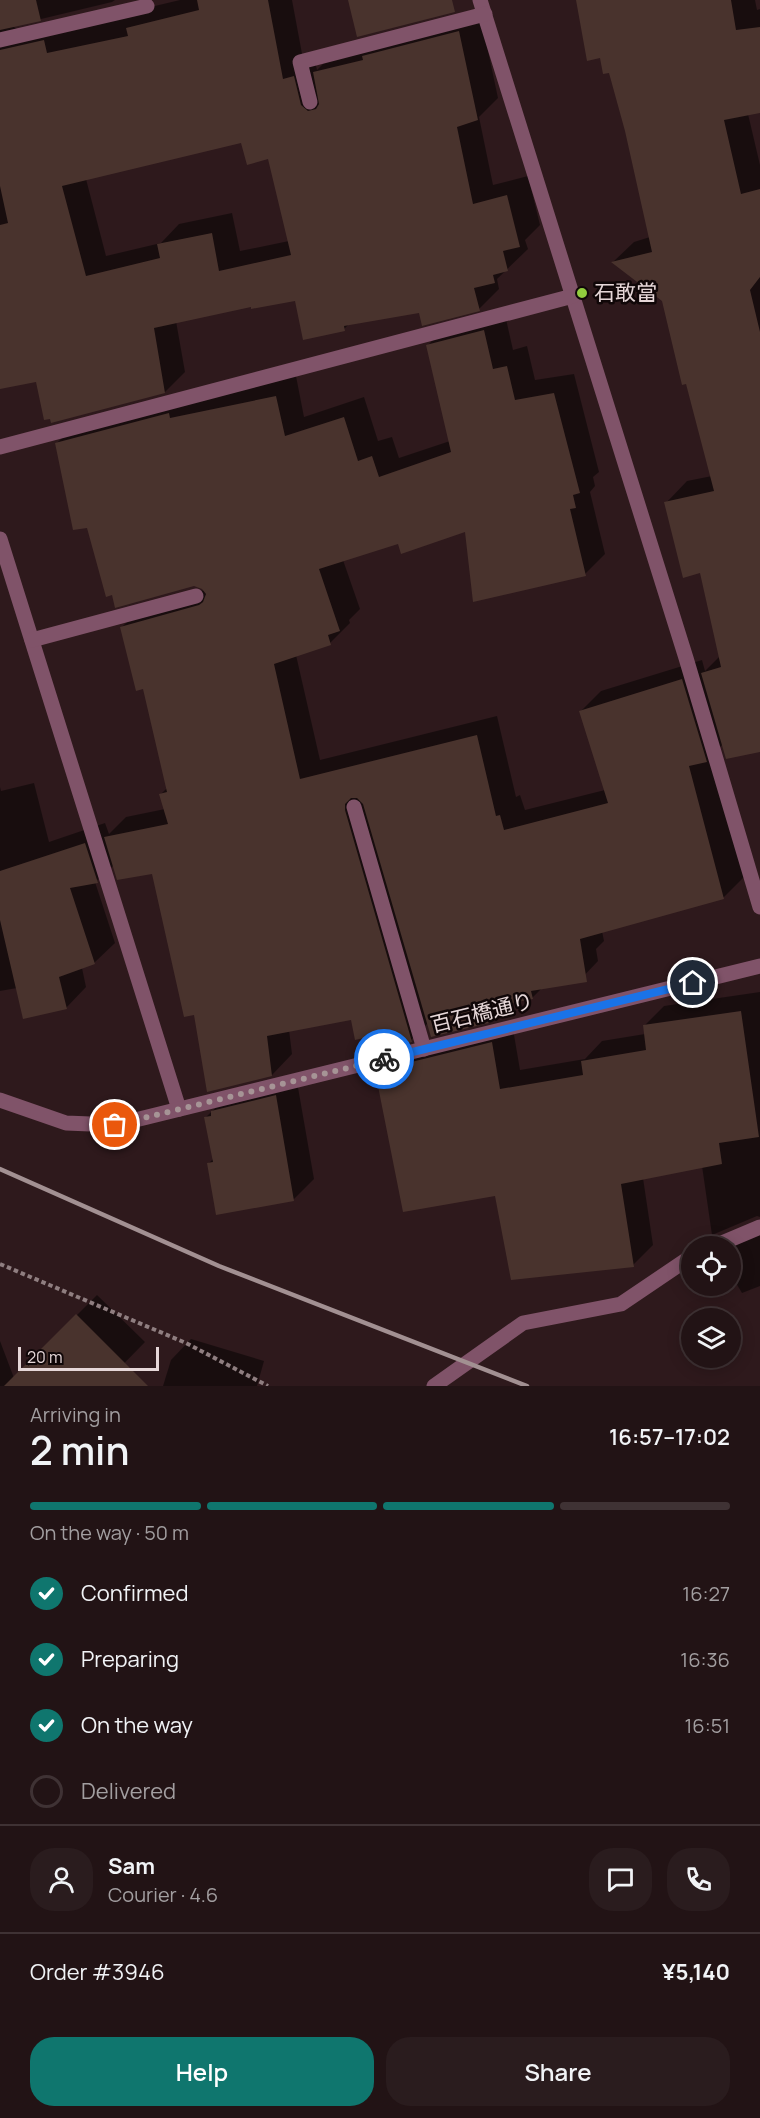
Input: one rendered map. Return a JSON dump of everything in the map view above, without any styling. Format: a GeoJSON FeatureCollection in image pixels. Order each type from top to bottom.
{"type":"FeatureCollection","features":[{"type":"Feature","properties":{"kind":"street"},"geometry":{"type":"LineString","coordinates":[[0,40],[147,6]]}},
{"type":"Feature","properties":{"kind":"street"},"geometry":{"type":"LineString","coordinates":[[310,102],[300,62],[483,7],[682,646],[760,907]]}},
{"type":"Feature","properties":{"kind":"street"},"geometry":{"type":"LineString","coordinates":[[0,447],[573,296]]}},
{"type":"Feature","properties":{"kind":"street"},"geometry":{"type":"LineString","coordinates":[[0,539],[179,1108]]}},
{"type":"Feature","properties":{"kind":"street"},"geometry":{"type":"LineString","coordinates":[[32,640],[196,596]]}},
{"type":"Feature","properties":{"kind":"street"},"geometry":{"type":"LineString","coordinates":[[354,807],[424,1049]]}},
{"type":"Feature","properties":{"kind":"street","name":"百石橋通り"},"geometry":{"type":"LineString","coordinates":[[0,1100],[66,1123],[115,1125],[760,966]]}},
{"type":"Feature","properties":{"kind":"street"},"geometry":{"type":"LineString","coordinates":[[739,1236],[760,1227]]}},
{"type":"Feature","properties":{"kind":"street"},"geometry":{"type":"LineString","coordinates":[[434,1386],[523,1323],[621,1304],[681,1263]]}},
{"type":"Feature","properties":{"kind":"path"},"geometry":{"type":"LineString","coordinates":[[0,1264],[186,1343],[268,1386]]}},
{"type":"Feature","properties":{"kind":"building"},"geometry":{"type":"Polygon","coordinates":[[[0,0],[36,0],[41,21],[0,30],[0,0]]]}},
{"type":"Feature","properties":{"kind":"building"},"geometry":{"type":"Polygon","coordinates":[[[197,0],[268,0],[283,79],[294,76],[301,105],[308,111],[316,109],[319,104],[313,72],[363,60],[362,56],[459,31],[478,120],[457,127],[473,204],[507,195],[520,247],[503,251],[508,271],[493,275],[495,283],[474,288],[480,311],[422,326],[419,313],[344,326],[345,331],[303,340],[295,301],[251,309],[251,307],[154,328],[165,393],[51,423],[50,419],[44,420],[36,382],[0,389],[0,225],[8,223],[0,186],[0,50],[44,40],[47,53],[128,36],[126,28],[199,10],[197,0]],[[241,143],[62,186],[86,276],[160,258],[157,244],[212,233],[219,271],[291,255],[268,159],[247,165],[241,143]]]}},
{"type":"Feature","properties":{"kind":"building"},"geometry":{"type":"Polygon","coordinates":[[[348,0],[452,0],[455,12],[357,37],[348,0]]]}},
{"type":"Feature","properties":{"kind":"building"},"geometry":{"type":"Polygon","coordinates":[[[576,0],[731,0],[736,30],[760,27],[760,113],[724,120],[741,194],[760,189],[760,277],[750,290],[760,332],[760,752],[726,759],[701,673],[721,667],[700,573],[683,578],[664,502],[714,491],[686,384],[682,385],[662,301],[611,262],[652,252],[625,131],[609,73],[603,74],[600,58],[587,61],[576,0]]]}},
{"type":"Feature","properties":{"kind":"building"},"geometry":{"type":"Polygon","coordinates":[[[484,330],[493,369],[507,366],[515,400],[554,393],[580,493],[573,495],[576,508],[570,509],[586,576],[473,602],[465,532],[401,554],[398,544],[319,569],[340,631],[328,635],[331,645],[274,664],[300,779],[477,735],[496,816],[500,815],[504,830],[608,803],[579,711],[682,679],[707,762],[689,766],[724,899],[580,939],[587,982],[531,991],[533,999],[486,1008],[489,1023],[431,1037],[363,804],[357,798],[351,798],[345,804],[345,810],[412,1042],[371,1052],[368,1037],[355,1040],[351,1020],[267,1036],[272,1076],[207,1092],[194,1015],[184,1017],[152,874],[117,880],[104,837],[168,824],[159,794],[167,792],[143,689],[136,691],[120,627],[199,605],[206,594],[202,589],[194,586],[115,608],[112,595],[106,597],[87,528],[73,530],[55,443],[169,413],[170,418],[276,396],[285,436],[344,417],[358,461],[372,456],[379,477],[451,452],[426,345],[484,330]]]}},
{"type":"Feature","properties":{"kind":"building"},"geometry":{"type":"Polygon","coordinates":[[[85,843],[98,883],[70,888],[95,964],[59,977],[67,1009],[23,1019],[0,920],[0,871],[85,843]]]}},
{"type":"Feature","properties":{"kind":"building"},"geometry":{"type":"Polygon","coordinates":[[[741,1011],[759,1137],[719,1143],[722,1164],[621,1184],[634,1267],[511,1280],[495,1196],[403,1212],[375,1071],[492,1042],[500,1089],[583,1075],[581,1061],[646,1050],[643,1025],[741,1011]]]}},
{"type":"Feature","properties":{"kind":"building"},"geometry":{"type":"Polygon","coordinates":[[[276,1095],[294,1201],[216,1215],[207,1163],[213,1162],[204,1117],[211,1116],[211,1111],[276,1095]]]}},
{"type":"Feature","properties":{"kind":"building"},"geometry":{"type":"Polygon","coordinates":[[[76,1314],[148,1386],[4,1386],[76,1314]]]}},
{"type":"Feature","properties":{"kind":"railway"},"geometry":{"type":"LineString","coordinates":[[0,1169],[219,1266],[527,1386]]}},
{"type":"Feature","properties":{"kind":"way so far"},"geometry":{"type":"LineString","coordinates":[[115,1125],[384,1059]]}},
{"type":"Feature","properties":{"kind":"place","name":"石敢當"},"geometry":{"type":"Point","coordinates":[582,293]}},
{"type":"Feature","properties":{"kind":"route"},"geometry":{"type":"LineString","coordinates":[[384,1059],[693,983]]}}]}
